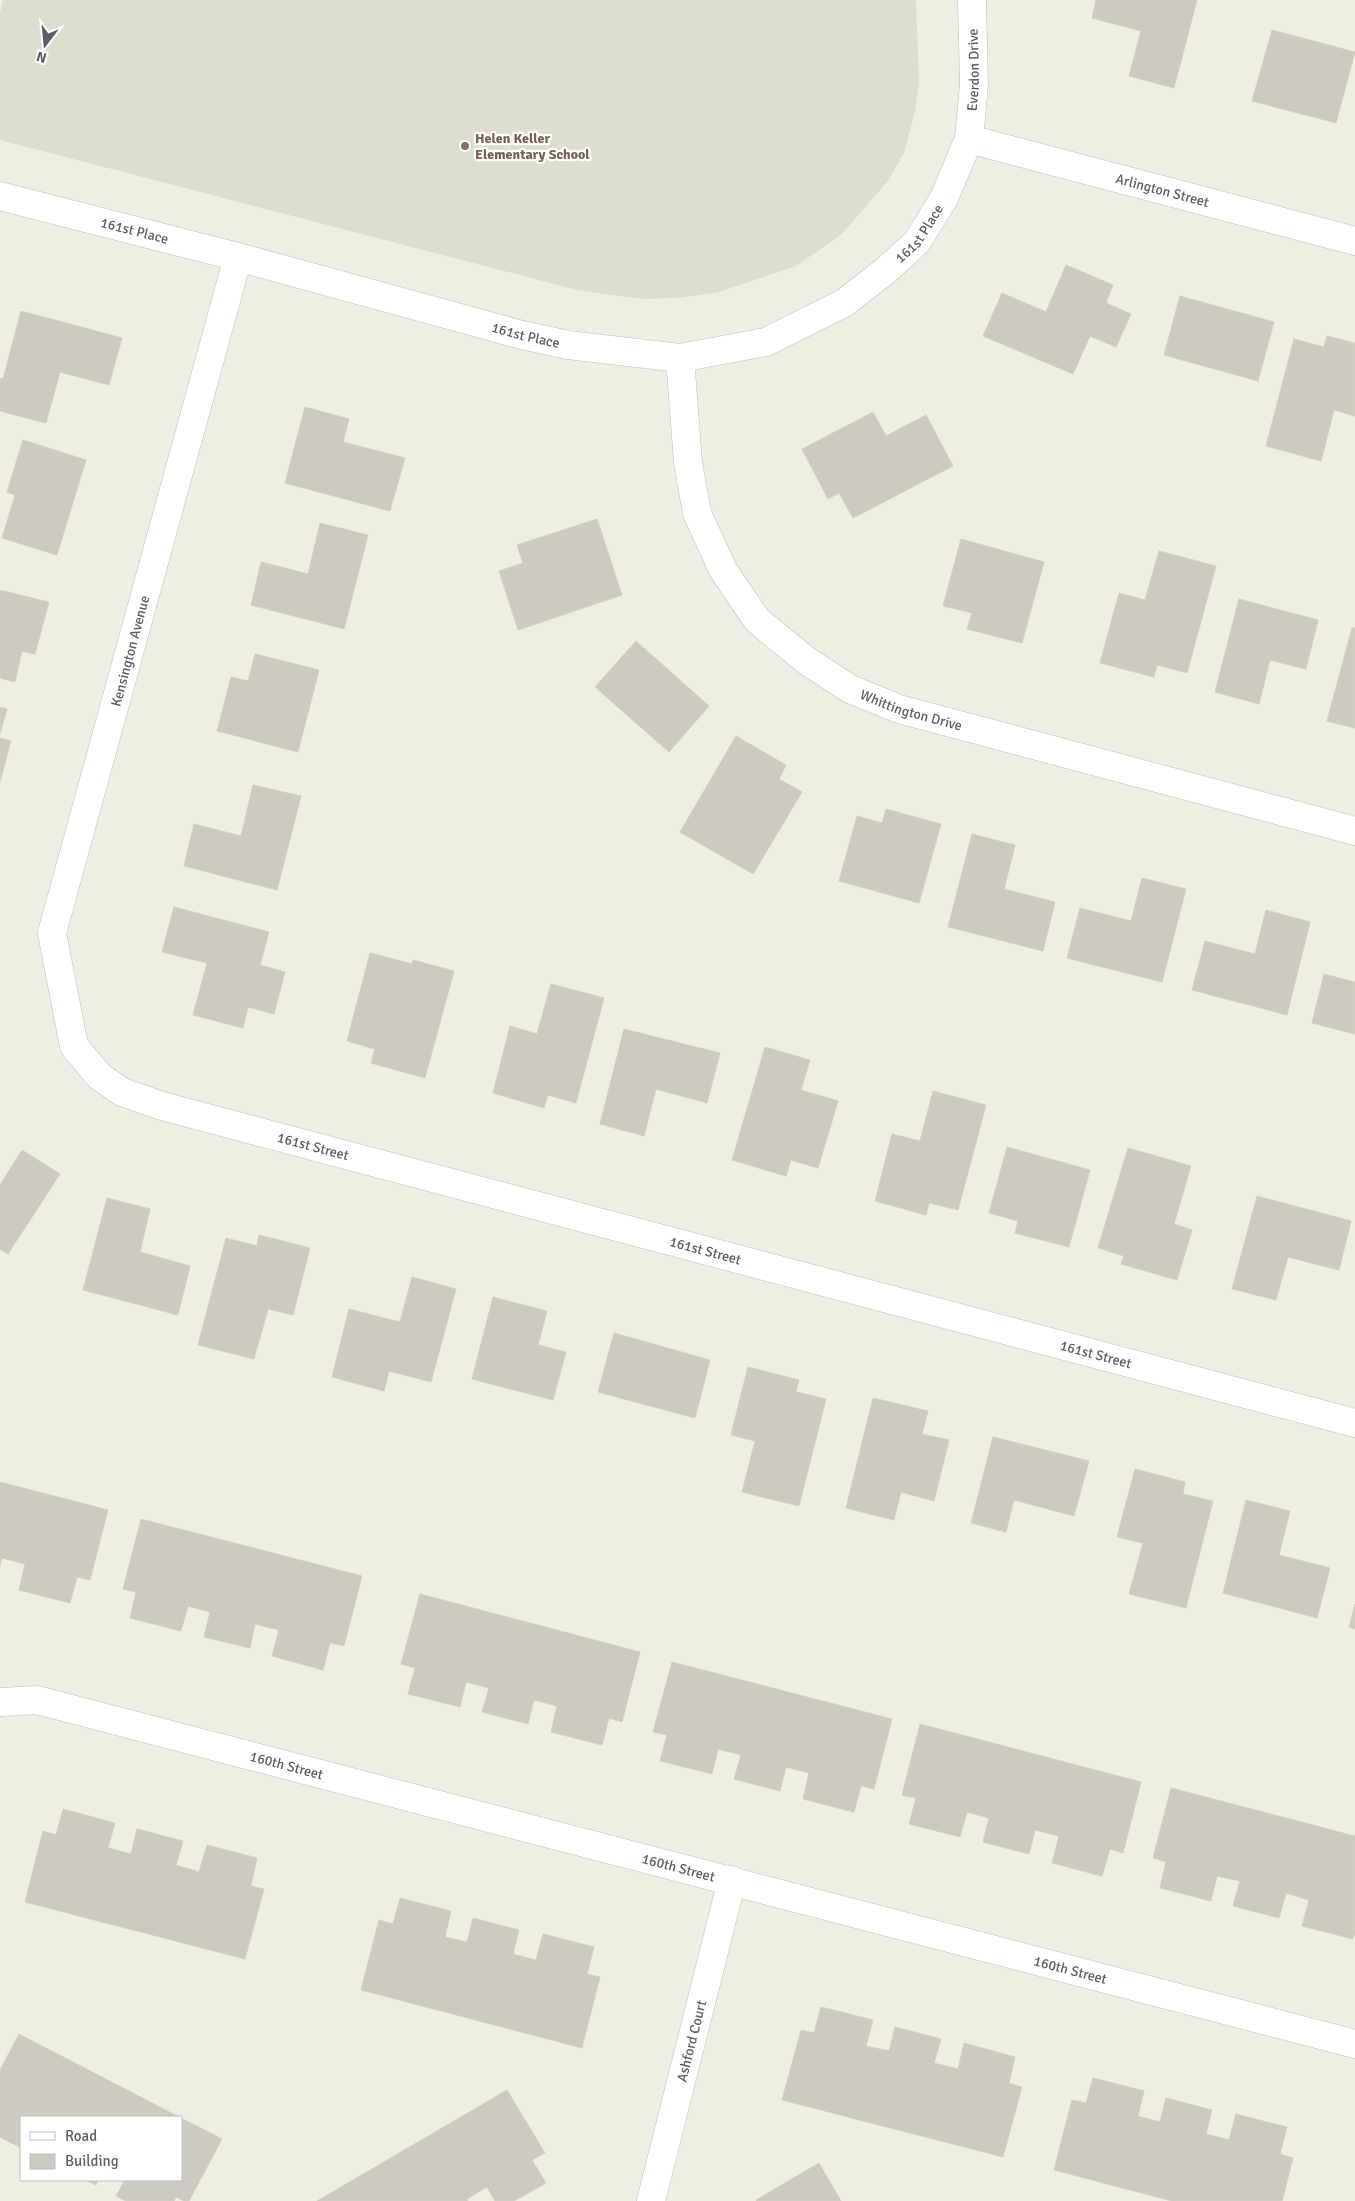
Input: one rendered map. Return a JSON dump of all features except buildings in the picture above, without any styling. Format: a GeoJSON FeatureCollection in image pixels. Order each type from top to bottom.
{"type":"FeatureCollection","features":[{"type":"Feature","properties":{"kind":"street","name":"Everdon Drive"},"geometry":{"type":"LineString","coordinates":[[969,139],[974,84],[972,0]]}},
{"type":"Feature","properties":{"kind":"street","name":"Arlington Street"},"geometry":{"type":"LineString","coordinates":[[969,139],[1355,241]]}},
{"type":"Feature","properties":{"kind":"street","name":"161st Place"},"geometry":{"type":"LineString","coordinates":[[0,196],[238,257],[522,336],[568,345],[680,358],[766,342],[844,303],[884,272],[917,242],[944,198],[969,139]]}},
{"type":"Feature","properties":{"kind":"street","name":"Kensington Avenue"},"geometry":{"type":"LineString","coordinates":[[74,1046],[52,933],[238,257]]}},
{"type":"Feature","properties":{"kind":"street","name":"Whittington Drive"},"geometry":{"type":"LineString","coordinates":[[680,358],[688,463],[697,513],[723,570],[757,620],[807,661],[850,689],[899,709],[1355,830]]}},
{"type":"Feature","properties":{"kind":"street","name":"161st Street"},"geometry":{"type":"LineString","coordinates":[[74,1046],[99,1076],[122,1092],[162,1106],[1355,1423]]}},
{"type":"Feature","properties":{"kind":"street","name":"160th Street"},"geometry":{"type":"LineString","coordinates":[[0,1702],[37,1700],[1355,2044]]}},
{"type":"Feature","properties":{"kind":"street","name":"Ashford Court"},"geometry":{"type":"LineString","coordinates":[[651,2201],[732,1880]]}},
{"type":"Feature","properties":{"kind":"shaded area","name":"Helen Keller Elementary School"},"geometry":{"type":"Polygon","coordinates":[[[3,0],[916,0],[919,83],[915,111],[904,153],[888,181],[841,235],[796,266],[719,292],[678,298],[641,299],[577,290],[0,140],[0,13],[3,0]]]}},
{"type":"Feature","properties":{"kind":"place","name":"Helen Keller Elementary School"},"geometry":{"type":"Point","coordinates":[465,146]}}]}
